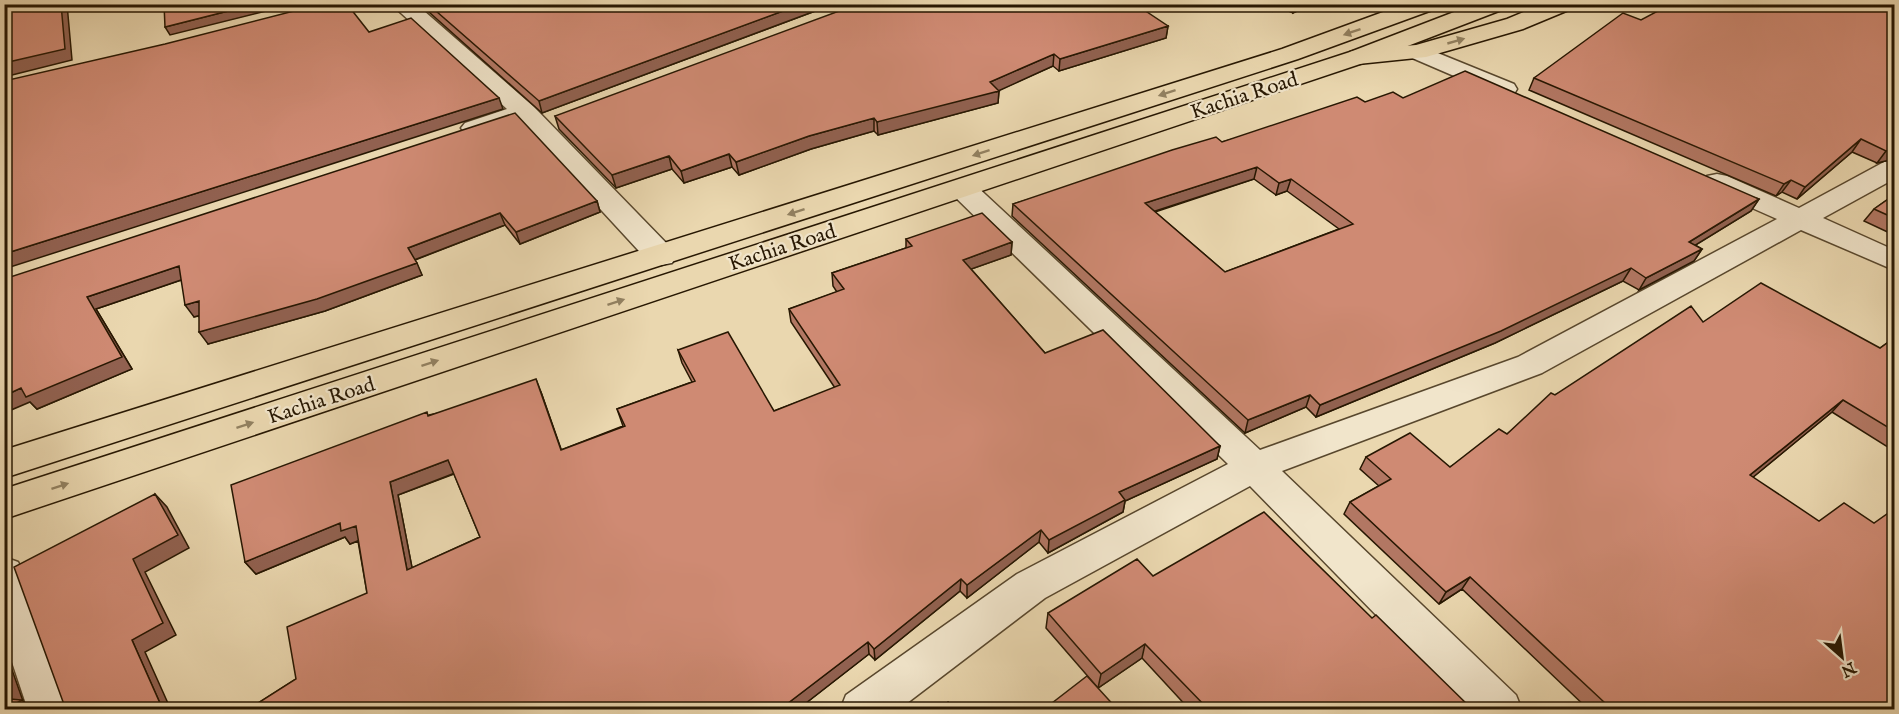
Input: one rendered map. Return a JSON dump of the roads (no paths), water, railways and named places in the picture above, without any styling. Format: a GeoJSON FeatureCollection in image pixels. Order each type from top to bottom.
{"type":"FeatureCollection","features":[{"type":"Feature","properties":{"kind":"main road","name":"Kachia Road"},"geometry":{"type":"LineString","coordinates":[[4,464],[1290,54],[1427,4]]}},
{"type":"Feature","properties":{"kind":"main road"},"geometry":{"type":"LineString","coordinates":[[1358,57],[1496,4]]}},
{"type":"Feature","properties":{"kind":"main road","name":"Kachia Road"},"geometry":{"type":"LineString","coordinates":[[4,504],[1358,57],[1418,52],[1515,24],[1563,4]]}},
{"type":"Feature","properties":{"kind":"street"},"geometry":{"type":"LineString","coordinates":[[402,4],[541,118],[661,256]]}},
{"type":"Feature","properties":{"kind":"street"},"geometry":{"type":"LineString","coordinates":[[1418,52],[1528,100]]}},
{"type":"Feature","properties":{"kind":"street"},"geometry":{"type":"LineString","coordinates":[[448,137],[541,118]]}},
{"type":"Feature","properties":{"kind":"street"},"geometry":{"type":"LineString","coordinates":[[862,710],[1031,586],[1254,467],[1530,365],[1894,168]]}},
{"type":"Feature","properties":{"kind":"street"},"geometry":{"type":"LineString","coordinates":[[1693,172],[1894,261]]}},
{"type":"Feature","properties":{"kind":"street"},"geometry":{"type":"LineString","coordinates":[[962,188],[1254,467],[1500,710]]}},
{"type":"Feature","properties":{"kind":"street"},"geometry":{"type":"LineString","coordinates":[[4,574],[50,710]]}}]}
